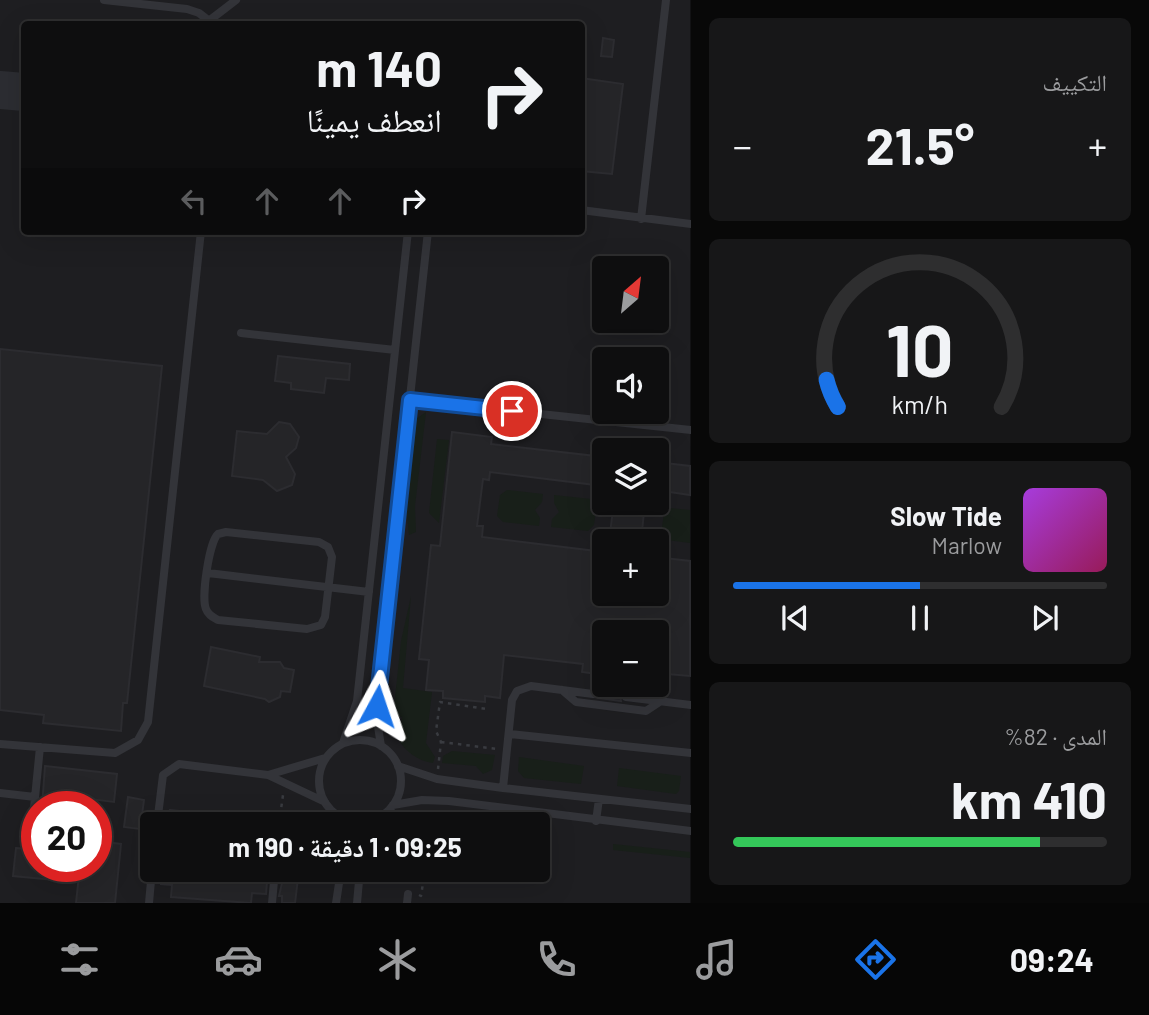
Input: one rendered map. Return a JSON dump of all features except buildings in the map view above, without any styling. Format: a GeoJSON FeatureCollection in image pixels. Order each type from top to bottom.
{"type":"FeatureCollection","features":[{"type":"Feature","properties":{"kind":"lane"},"geometry":{"type":"LineString","coordinates":[[104,0],[187,9],[210,21]]}},
{"type":"Feature","properties":{"kind":"lane"},"geometry":{"type":"LineString","coordinates":[[213,21],[236,0]]}},
{"type":"Feature","properties":{"kind":"lane"},"geometry":{"type":"LineString","coordinates":[[641,219],[666,0]]}},
{"type":"Feature","properties":{"kind":"lane"},"geometry":{"type":"LineString","coordinates":[[585,211],[691,224]]}},
{"type":"Feature","properties":{"kind":"lane"},"geometry":{"type":"LineString","coordinates":[[0,744],[115,753],[138,740],[148,722],[201,235]]}},
{"type":"Feature","properties":{"kind":"lane"},"geometry":{"type":"LineString","coordinates":[[268,775],[325,758],[343,743],[357,701],[408,235]]}},
{"type":"Feature","properties":{"kind":"lane"},"geometry":{"type":"LineString","coordinates":[[381,746],[378,693],[428,235]]}},
{"type":"Feature","properties":{"kind":"lane"},"geometry":{"type":"LineString","coordinates":[[242,333],[395,350]]}},
{"type":"Feature","properties":{"kind":"lane"},"geometry":{"type":"LineString","coordinates":[[410,400],[691,429]]}},
{"type":"Feature","properties":{"kind":"lane"},"geometry":{"type":"LineString","coordinates":[[222,533],[319,542],[331,552],[328,587],[325,617],[317,627],[218,620],[210,615],[205,605],[211,544],[222,533]]}},
{"type":"Feature","properties":{"kind":"lane"},"geometry":{"type":"LineString","coordinates":[[208,573],[369,592]]}},
{"type":"Feature","properties":{"kind":"lane"},"geometry":{"type":"LineString","coordinates":[[503,788],[512,699],[517,691],[526,686],[592,694]]}},
{"type":"Feature","properties":{"kind":"lane"},"geometry":{"type":"LineString","coordinates":[[562,690],[576,702],[646,711],[661,701]]}},
{"type":"Feature","properties":{"kind":"lane"},"geometry":{"type":"LineString","coordinates":[[626,697],[691,705]]}},
{"type":"Feature","properties":{"kind":"lane"},"geometry":{"type":"LineString","coordinates":[[510,734],[691,753]]}},
{"type":"Feature","properties":{"kind":"lane"},"geometry":{"type":"LineString","coordinates":[[343,743],[366,740],[381,746],[398,766],[401,782],[393,805],[385,812]]}},
{"type":"Feature","properties":{"kind":"lane"},"geometry":{"type":"LineString","coordinates":[[36,791],[40,747]]}},
{"type":"Feature","properties":{"kind":"lane"},"geometry":{"type":"LineString","coordinates":[[325,758],[318,780],[325,802]]}},
{"type":"Feature","properties":{"kind":"lane"},"geometry":{"type":"LineString","coordinates":[[158,812],[162,782],[173,766],[268,775],[325,802],[334,812]]}},
{"type":"Feature","properties":{"kind":"lane"},"geometry":{"type":"LineString","coordinates":[[398,766],[437,779],[691,809]]}},
{"type":"Feature","properties":{"kind":"lane"},"geometry":{"type":"LineString","coordinates":[[0,793],[21,795]]}},
{"type":"Feature","properties":{"kind":"lane"},"geometry":{"type":"LineString","coordinates":[[596,821],[599,799]]}},
{"type":"Feature","properties":{"kind":"lane"},"geometry":{"type":"LineString","coordinates":[[393,805],[422,800],[449,801],[691,831]]}},
{"type":"Feature","properties":{"kind":"lane"},"geometry":{"type":"LineString","coordinates":[[149,903],[151,882]]}},
{"type":"Feature","properties":{"kind":"lane"},"geometry":{"type":"LineString","coordinates":[[272,903],[274,882]]}},
{"type":"Feature","properties":{"kind":"lane"},"geometry":{"type":"LineString","coordinates":[[336,903],[339,882]]}},
{"type":"Feature","properties":{"kind":"lane"},"geometry":{"type":"LineString","coordinates":[[357,903],[359,882]]}},
{"type":"Feature","properties":{"kind":"path"},"geometry":{"type":"LineString","coordinates":[[437,779],[441,742],[436,731],[440,702],[486,709]]}},
{"type":"Feature","properties":{"kind":"path"},"geometry":{"type":"LineString","coordinates":[[441,742],[507,750]]}},
{"type":"Feature","properties":{"kind":"path"},"geometry":{"type":"LineString","coordinates":[[280,812],[284,781]]}},
{"type":"Feature","properties":{"kind":"path"},"geometry":{"type":"LineString","coordinates":[[408,898],[421,896],[423,882]]}},
{"type":"Feature","properties":{"kind":"shaded area"},"geometry":{"type":"Polygon","coordinates":[[[0,0],[690,0],[690,903],[0,903],[0,0]]]}},
{"type":"Feature","properties":{"kind":"shaded area"},"geometry":{"type":"Polygon","coordinates":[[[426,412],[415,506],[416,532],[409,535],[406,508],[416,419],[426,412]]]}},
{"type":"Feature","properties":{"kind":"shaded area"},"geometry":{"type":"Polygon","coordinates":[[[437,439],[449,440],[439,523],[429,513],[437,439]]]}},
{"type":"Feature","properties":{"kind":"shaded area"},"geometry":{"type":"Polygon","coordinates":[[[507,490],[543,494],[542,502],[535,510],[540,518],[539,526],[503,522],[497,516],[500,495],[507,490]]]}},
{"type":"Feature","properties":{"kind":"shaded area"},"geometry":{"type":"Polygon","coordinates":[[[554,495],[591,499],[592,515],[595,515],[594,525],[588,531],[551,527],[552,519],[559,512],[554,503],[554,495]]]}},
{"type":"Feature","properties":{"kind":"shaded area"},"geometry":{"type":"Polygon","coordinates":[[[669,509],[690,510],[690,543],[669,540],[669,529],[662,529],[664,515],[669,515],[669,509]]]}},
{"type":"Feature","properties":{"kind":"shaded area"},"geometry":{"type":"Polygon","coordinates":[[[411,596],[403,688],[432,692],[426,743],[435,757],[433,763],[418,758],[406,749],[394,729],[393,721],[401,723],[402,717],[393,716],[401,641],[411,596]]]}},
{"type":"Feature","properties":{"kind":"shaded area"},"geometry":{"type":"Polygon","coordinates":[[[452,751],[495,755],[492,770],[483,774],[476,766],[442,763],[443,756],[452,751]]]}},
{"type":"Feature","properties":{"kind":"shaded area"},"geometry":{"type":"Polygon","coordinates":[[[519,757],[584,766],[581,784],[524,778],[518,771],[519,757]]]}},
{"type":"Feature","properties":{"kind":"shaded area"},"geometry":{"type":"Polygon","coordinates":[[[619,768],[681,776],[679,791],[676,794],[617,786],[619,768]]]}},
{"type":"Feature","properties":{"kind":"shaded area"},"geometry":{"type":"Polygon","coordinates":[[[613,844],[690,852],[690,858],[613,850],[613,844]]]}},
{"type":"Feature","properties":{"kind":"taxiway"},"geometry":{"type":"LineString","coordinates":[[0,90],[21,92]]}},
{"type":"Feature","properties":{"kind":"route"},"geometry":{"type":"LineString","coordinates":[[377,706],[410,400],[512,411]]}}]}
